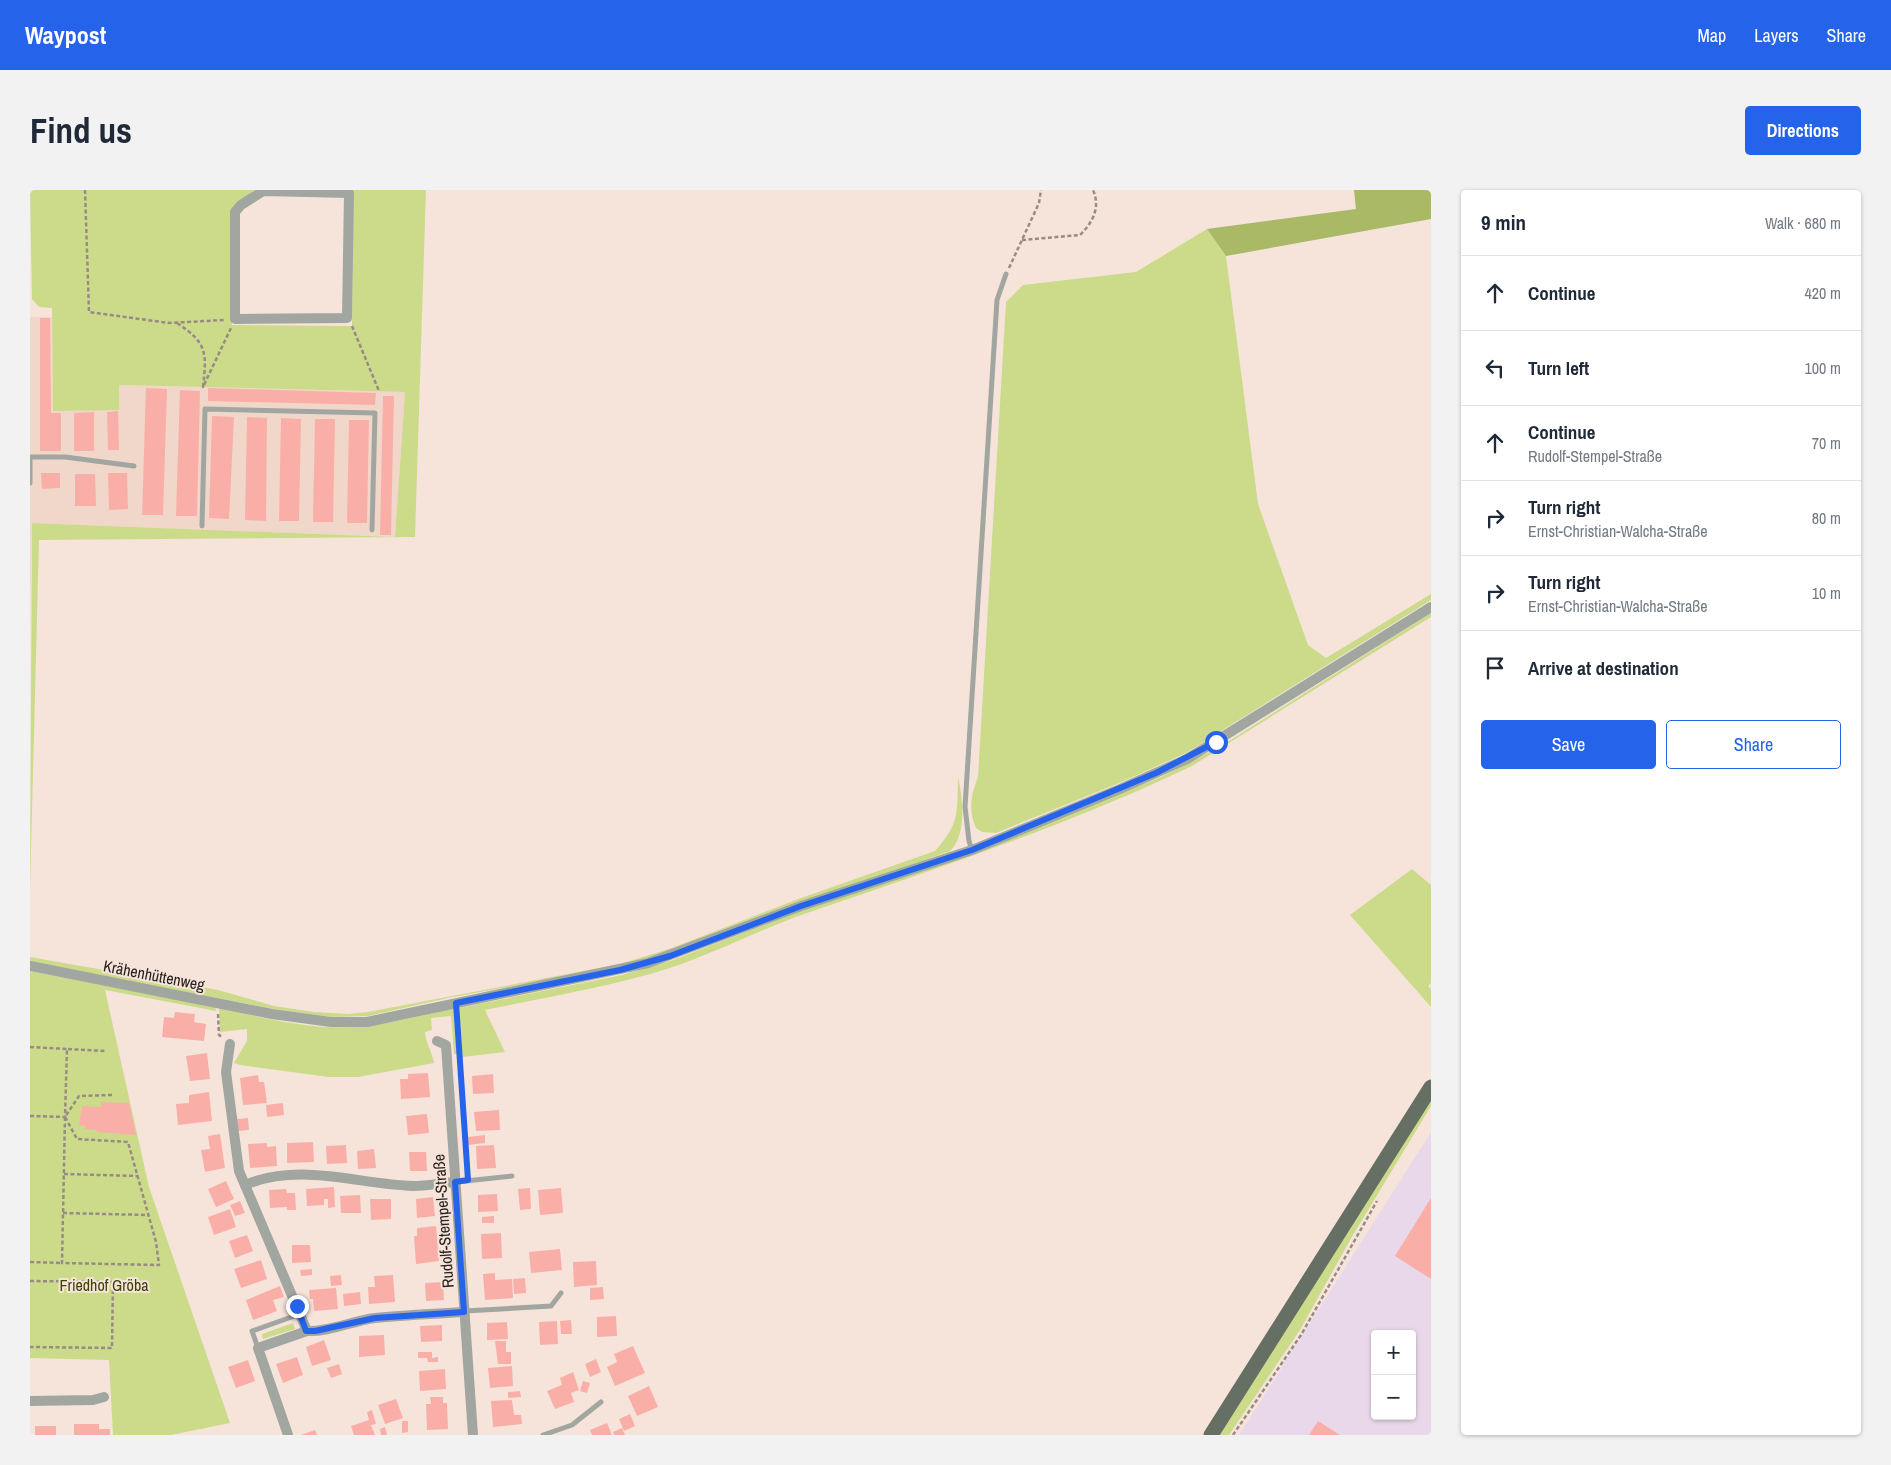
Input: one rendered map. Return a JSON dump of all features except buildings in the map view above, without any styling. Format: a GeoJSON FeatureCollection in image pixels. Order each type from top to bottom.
{"type":"FeatureCollection","features":[{"type":"Feature","properties":{"kind":"main road"},"geometry":{"type":"LineString","coordinates":[[1211,1435],[1431,1087]]}},
{"type":"Feature","properties":{"kind":"street"},"geometry":{"type":"LineString","coordinates":[[263,190],[349,193],[347,318],[234,319],[235,212],[241,205],[263,190]]}},
{"type":"Feature","properties":{"kind":"street","name":"Krähenhüttenweg"},"geometry":{"type":"LineString","coordinates":[[30,966],[272,1014],[331,1022],[367,1022],[648,963],[801,906],[972,850],[1120,789],[1187,758],[1431,607]]}},
{"type":"Feature","properties":{"kind":"street","name":"Rudolf-Stempel-Straße"},"geometry":{"type":"LineString","coordinates":[[437,1041],[446,1045],[473,1435]]}},
{"type":"Feature","properties":{"kind":"street"},"geometry":{"type":"LineString","coordinates":[[230,1044],[226,1072],[239,1171],[306,1331]]}},
{"type":"Feature","properties":{"kind":"street"},"geometry":{"type":"LineString","coordinates":[[245,1185],[263,1177],[279,1174],[320,1176],[414,1186],[455,1182]]}},
{"type":"Feature","properties":{"kind":"street"},"geometry":{"type":"LineString","coordinates":[[288,1435],[258,1348],[306,1331],[315,1331],[375,1318],[464,1312]]}},
{"type":"Feature","properties":{"kind":"street"},"geometry":{"type":"LineString","coordinates":[[30,1401],[93,1400],[104,1397]]}},
{"type":"Feature","properties":{"kind":"lane"},"geometry":{"type":"LineString","coordinates":[[972,850],[969,841],[965,807],[998,300],[1006,274]]}},
{"type":"Feature","properties":{"kind":"lane"},"geometry":{"type":"LineString","coordinates":[[202,526],[204,409],[213,409],[375,413],[372,530]]}},
{"type":"Feature","properties":{"kind":"lane"},"geometry":{"type":"LineString","coordinates":[[30,483],[30,457],[65,457],[134,466]]}},
{"type":"Feature","properties":{"kind":"lane"},"geometry":{"type":"LineString","coordinates":[[455,1182],[512,1176]]}},
{"type":"Feature","properties":{"kind":"lane"},"geometry":{"type":"LineString","coordinates":[[464,1312],[551,1306],[561,1294]]}},
{"type":"Feature","properties":{"kind":"lane"},"geometry":{"type":"LineString","coordinates":[[258,1348],[252,1331],[300,1314]]}},
{"type":"Feature","properties":{"kind":"lane"},"geometry":{"type":"LineString","coordinates":[[543,1435],[572,1425],[602,1402]]}},
{"type":"Feature","properties":{"kind":"path"},"geometry":{"type":"LineString","coordinates":[[86,190],[89,312],[177,323],[234,319],[203,387],[205,369],[203,346],[195,335],[177,323]]}},
{"type":"Feature","properties":{"kind":"path"},"geometry":{"type":"LineString","coordinates":[[1006,274],[1039,203],[1041,190]]}},
{"type":"Feature","properties":{"kind":"path"},"geometry":{"type":"LineString","coordinates":[[1022,240],[1080,235],[1093,222],[1096,196],[1093,190]]}},
{"type":"Feature","properties":{"kind":"path"},"geometry":{"type":"LineString","coordinates":[[347,318],[379,391]]}},
{"type":"Feature","properties":{"kind":"path"},"geometry":{"type":"LineString","coordinates":[[218,1003],[220,1035],[230,1044]]}},
{"type":"Feature","properties":{"kind":"path"},"geometry":{"type":"LineString","coordinates":[[456,1003],[464,1125]]}},
{"type":"Feature","properties":{"kind":"path"},"geometry":{"type":"LineString","coordinates":[[30,1047],[106,1050]]}},
{"type":"Feature","properties":{"kind":"path"},"geometry":{"type":"LineString","coordinates":[[62,1263],[67,1049]]}},
{"type":"Feature","properties":{"kind":"path"},"geometry":{"type":"LineString","coordinates":[[65,1118],[79,1096],[112,1095]]}},
{"type":"Feature","properties":{"kind":"path"},"geometry":{"type":"LineString","coordinates":[[30,1116],[65,1118]]}},
{"type":"Feature","properties":{"kind":"path"},"geometry":{"type":"LineString","coordinates":[[30,1262],[159,1265],[148,1215],[128,1142],[77,1139],[65,1118]]}},
{"type":"Feature","properties":{"kind":"path"},"geometry":{"type":"LineString","coordinates":[[64,1174],[138,1176]]}},
{"type":"Feature","properties":{"kind":"path"},"geometry":{"type":"LineString","coordinates":[[1233,1435],[1301,1335],[1378,1199]]}},
{"type":"Feature","properties":{"kind":"path"},"geometry":{"type":"LineString","coordinates":[[63,1213],[148,1215]]}},
{"type":"Feature","properties":{"kind":"path"},"geometry":{"type":"LineString","coordinates":[[30,1281],[113,1282],[112,1348],[30,1347]]}},
{"type":"Feature","properties":{"kind":"shaded area"},"geometry":{"type":"Polygon","coordinates":[[[30,317],[52,317],[53,411],[118,385],[405,392],[395,537],[32,523],[30,615],[30,317]]]}},
{"type":"Feature","properties":{"kind":"shaded area"},"geometry":{"type":"Polygon","coordinates":[[[1431,1132],[1431,1435],[1239,1435],[1431,1132]]]}},
{"type":"Feature","properties":{"kind":"green space"},"geometry":{"type":"Polygon","coordinates":[[[30,190],[254,190],[231,212],[232,325],[352,326],[353,190],[426,190],[415,537],[39,540],[30,889],[32,523],[395,537],[405,392],[119,385],[119,410],[53,411],[52,308],[39,307],[32,299],[30,190]]]}},
{"type":"Feature","properties":{"kind":"green space"},"geometry":{"type":"Polygon","coordinates":[[[1354,190],[1431,190],[1431,219],[1226,256],[1207,229],[1356,209],[1354,190]]]}},
{"type":"Feature","properties":{"kind":"green space"},"geometry":{"type":"Polygon","coordinates":[[[1207,229],[1226,256],[1258,504],[1308,645],[1326,658],[1431,594],[1431,600],[1186,753],[1119,783],[996,833],[982,832],[976,828],[971,802],[978,777],[1006,302],[1023,285],[1136,272],[1207,229]]]}},
{"type":"Feature","properties":{"kind":"green space"},"geometry":{"type":"Polygon","coordinates":[[[1431,613],[1431,617],[1192,766],[1050,827],[953,863],[790,919],[670,968],[601,986],[485,1010],[505,1052],[462,1057],[459,1008],[622,975],[673,960],[803,910],[924,871],[1161,777],[1221,746],[1431,613]]]}},
{"type":"Feature","properties":{"kind":"green space"},"geometry":{"type":"Polygon","coordinates":[[[958,777],[962,806],[961,826],[959,836],[950,851],[670,952],[620,966],[448,998],[368,1016],[332,1017],[274,1009],[30,962],[30,957],[218,990],[274,1006],[314,1012],[348,1014],[368,1012],[620,964],[669,949],[801,898],[935,851],[949,833],[956,817],[958,777]]]}},
{"type":"Feature","properties":{"kind":"green space"},"geometry":{"type":"Polygon","coordinates":[[[1412,869],[1431,885],[1431,983],[1428,986],[1431,989],[1431,1007],[1350,915],[1412,869]]]}},
{"type":"Feature","properties":{"kind":"green space","name":"Friedhof Gröba"},"geometry":{"type":"Polygon","coordinates":[[[30,971],[215,1007],[216,1011],[105,990],[149,1187],[230,1423],[171,1435],[113,1435],[109,1360],[30,1358],[30,971]]]}},
{"type":"Feature","properties":{"kind":"green space"},"geometry":{"type":"Polygon","coordinates":[[[219,1008],[283,1022],[332,1027],[388,1023],[454,1008],[458,1054],[454,1054],[451,1016],[431,1018],[432,1030],[425,1032],[434,1063],[358,1077],[329,1077],[240,1065],[234,1063],[247,1041],[247,1029],[220,1032],[219,1008]]]}},
{"type":"Feature","properties":{"kind":"green space"},"geometry":{"type":"Polygon","coordinates":[[[1431,1095],[1431,1106],[1353,1235],[1300,1330],[1229,1435],[1219,1435],[1431,1095]]]}},
{"type":"Feature","properties":{"kind":"green space"},"geometry":{"type":"Polygon","coordinates":[[[293,1323],[295,1329],[263,1339],[262,1334],[293,1323]]]}},
{"type":"Feature","properties":{"kind":"route"},"geometry":{"type":"LineString","coordinates":[[297,1306],[306,1331],[315,1331],[375,1318],[464,1312],[455,1182],[468,1180],[456,1003],[513,990],[620,970],[670,956],[801,906],[972,850],[1120,789],[1187,758],[1216,742]]}}]}
